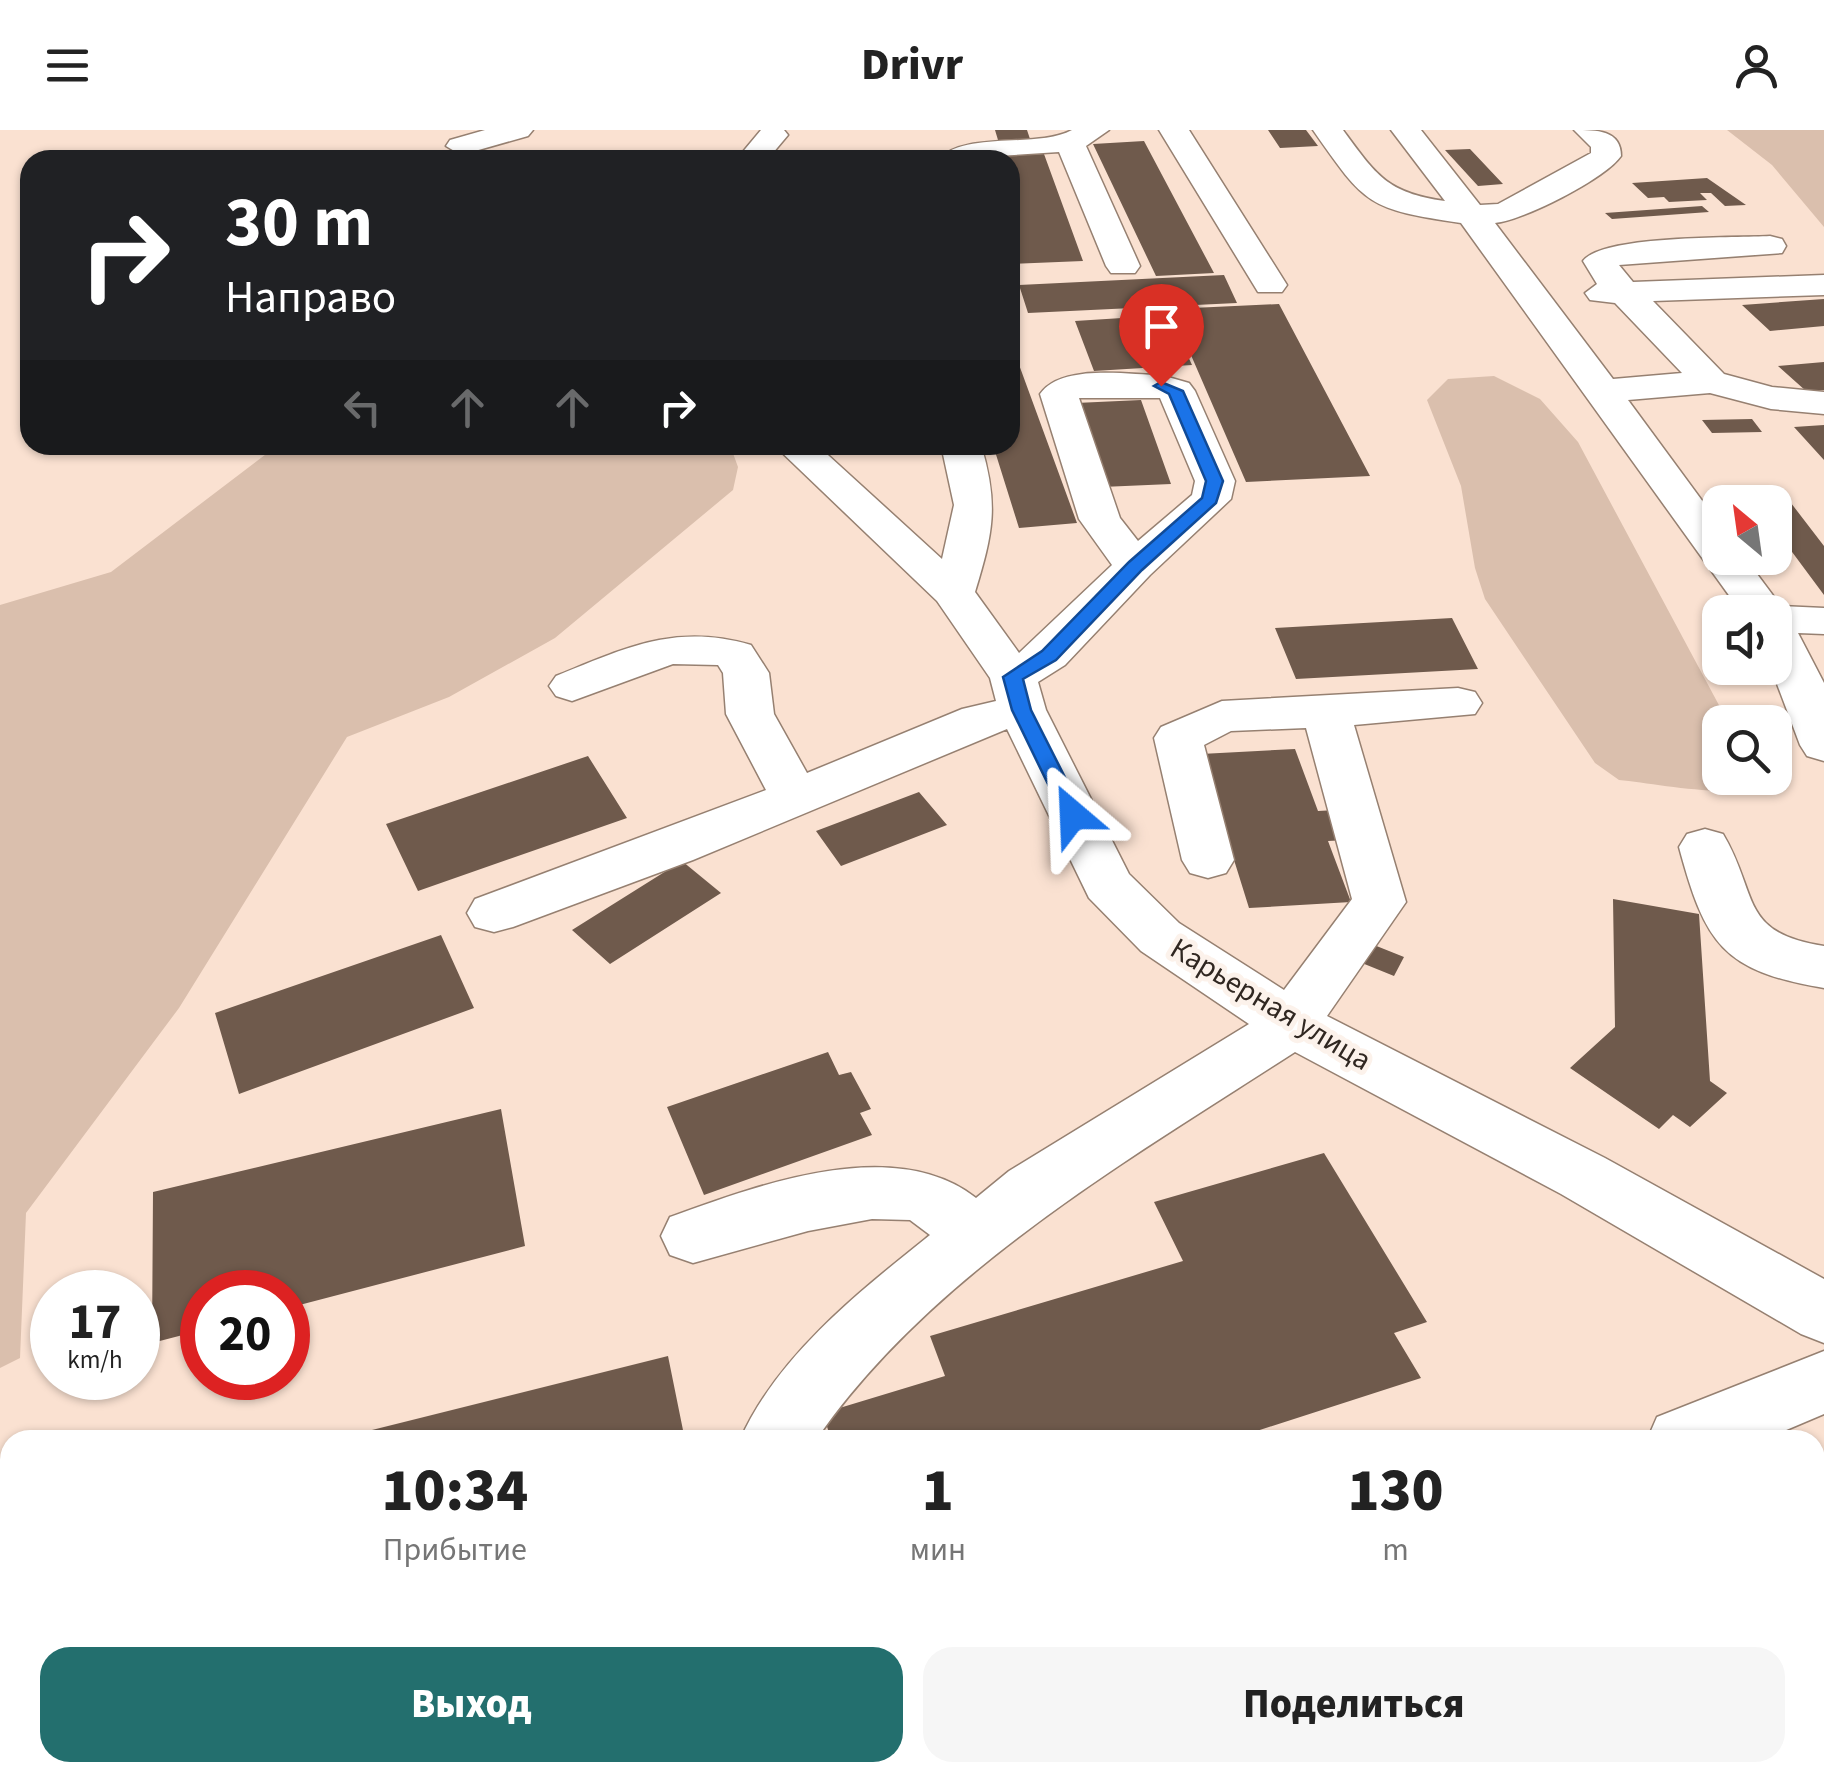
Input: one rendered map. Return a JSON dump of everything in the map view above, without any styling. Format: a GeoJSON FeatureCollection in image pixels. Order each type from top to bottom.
{"type":"FeatureCollection","features":[{"type":"Feature","properties":{"kind":"street"},"geometry":{"type":"LineString","coordinates":[[461,145],[518,130]]}},
{"type":"Feature","properties":{"kind":"street"},"geometry":{"type":"LineString","coordinates":[[1174,130],[1270,285]]}},
{"type":"Feature","properties":{"kind":"street"},"geometry":{"type":"LineString","coordinates":[[1328,130],[1368,186],[1404,205],[1472,216],[1505,212],[1594,165],[1606,156],[1606,144],[1589,130]]}},
{"type":"Feature","properties":{"kind":"street"},"geometry":{"type":"LineString","coordinates":[[1406,130],[1534,296],[1702,530]]}},
{"type":"Feature","properties":{"kind":"street"},"geometry":{"type":"LineString","coordinates":[[759,150],[773,134]]}},
{"type":"Feature","properties":{"kind":"street"},"geometry":{"type":"LineString","coordinates":[[965,150],[1082,136],[1123,266]]}},
{"type":"Feature","properties":{"kind":"street"},"geometry":{"type":"LineString","coordinates":[[1710,382],[1624,292],[1600,261],[1614,255],[1770,246]]}},
{"type":"Feature","properties":{"kind":"street"},"geometry":{"type":"LineString","coordinates":[[1534,296],[1824,286]]}},
{"type":"Feature","properties":{"kind":"street"},"geometry":{"type":"LineString","coordinates":[[1601,391],[1710,382],[1771,398],[1824,403]]}},
{"type":"Feature","properties":{"kind":"street"},"geometry":{"type":"LineString","coordinates":[[494,913],[675,848],[979,720],[1017,694],[1136,566],[1210,500],[1215,481],[1176,391],[1161,386],[1072,388],[1060,394],[1100,518],[1136,566]]}},
{"type":"Feature","properties":{"kind":"street","name":"Карьерная улица"},"geometry":{"type":"LineString","coordinates":[[805,455],[953,592],[1017,694],[1108,885],[1160,937],[1294,1025],[1583,1176],[1824,1313]]}},
{"type":"Feature","properties":{"kind":"street"},"geometry":{"type":"LineString","coordinates":[[953,592],[977,516],[977,495],[964,455]]}},
{"type":"Feature","properties":{"kind":"street"},"geometry":{"type":"LineString","coordinates":[[1792,619],[1824,621]]}},
{"type":"Feature","properties":{"kind":"street"},"geometry":{"type":"LineString","coordinates":[[572,686],[675,648],[703,646],[734,655],[746,673],[750,714],[795,797]]}},
{"type":"Feature","properties":{"kind":"street"},"geometry":{"type":"LineString","coordinates":[[1792,664],[1824,745]]}},
{"type":"Feature","properties":{"kind":"street"},"geometry":{"type":"LineString","coordinates":[[1208,860],[1178,738],[1222,716],[1458,703]]}},
{"type":"Feature","properties":{"kind":"street"},"geometry":{"type":"LineString","coordinates":[[782,1430],[815,1384],[898,1300],[1031,1190],[1294,1025],[1319,978],[1379,902],[1326,712]]}},
{"type":"Feature","properties":{"kind":"street"},"geometry":{"type":"LineString","coordinates":[[1705,847],[1725,918],[1750,944],[1788,963],[1824,967]]}},
{"type":"Feature","properties":{"kind":"street"},"geometry":{"type":"LineString","coordinates":[[693,1236],[825,1201],[891,1190],[923,1196],[977,1237]]}},
{"type":"Feature","properties":{"kind":"street"},"geometry":{"type":"LineString","coordinates":[[1706,1430],[1824,1382]]}},
{"type":"Feature","properties":{"kind":"shaded area"},"geometry":{"type":"Polygon","coordinates":[[[1727,130],[1824,130],[1824,227],[1772,165],[1727,130]]]}},
{"type":"Feature","properties":{"kind":"shaded area"},"geometry":{"type":"Polygon","coordinates":[[[1494,376],[1540,399],[1578,442],[1702,673],[1702,685],[1708,685],[1719,705],[1702,705],[1702,790],[1619,780],[1595,763],[1485,599],[1475,568],[1461,486],[1427,400],[1448,379],[1494,376]]]}},
{"type":"Feature","properties":{"kind":"shaded area"},"geometry":{"type":"Polygon","coordinates":[[[265,455],[734,455],[738,467],[733,490],[555,638],[449,697],[347,737],[179,1008],[26,1213],[20,1358],[0,1368],[0,605],[111,572],[265,455]]]}},
{"type":"Feature","properties":{"kind":"building"},"geometry":{"type":"Polygon","coordinates":[[[995,130],[1027,130],[1030,139],[998,140],[995,130]]]}},
{"type":"Feature","properties":{"kind":"building"},"geometry":{"type":"Polygon","coordinates":[[[1268,130],[1306,130],[1318,146],[1280,148],[1268,130]]]}},
{"type":"Feature","properties":{"kind":"building"},"geometry":{"type":"Polygon","coordinates":[[[1144,141],[1214,273],[1156,276],[1093,144],[1144,141]]]}},
{"type":"Feature","properties":{"kind":"building"},"geometry":{"type":"Polygon","coordinates":[[[1470,149],[1503,184],[1478,186],[1445,150],[1470,149]]]}},
{"type":"Feature","properties":{"kind":"building"},"geometry":{"type":"Polygon","coordinates":[[[1044,154],[1083,261],[1020,264],[1020,155],[1044,154]]]}},
{"type":"Feature","properties":{"kind":"building"},"geometry":{"type":"Polygon","coordinates":[[[1707,178],[1746,205],[1725,206],[1711,193],[1700,193],[1707,200],[1669,202],[1664,197],[1648,198],[1632,183],[1707,178]]]}},
{"type":"Feature","properties":{"kind":"building"},"geometry":{"type":"Polygon","coordinates":[[[1702,206],[1709,212],[1612,219],[1605,213],[1702,206]]]}},
{"type":"Feature","properties":{"kind":"building"},"geometry":{"type":"Polygon","coordinates":[[[1224,275],[1237,303],[1028,313],[1020,285],[1224,275]]]}},
{"type":"Feature","properties":{"kind":"building"},"geometry":{"type":"Polygon","coordinates":[[[1824,299],[1824,326],[1770,331],[1742,305],[1824,299]]]}},
{"type":"Feature","properties":{"kind":"building"},"geometry":{"type":"Polygon","coordinates":[[[1279,304],[1370,476],[1246,482],[1171,309],[1279,304]]]}},
{"type":"Feature","properties":{"kind":"building"},"geometry":{"type":"Polygon","coordinates":[[[1169,315],[1192,365],[1094,371],[1075,321],[1169,315]]]}},
{"type":"Feature","properties":{"kind":"building"},"geometry":{"type":"Polygon","coordinates":[[[1824,362],[1824,390],[1806,391],[1778,366],[1824,362]]]}},
{"type":"Feature","properties":{"kind":"building"},"geometry":{"type":"Polygon","coordinates":[[[1020,367],[1077,523],[1019,528],[996,455],[1020,455],[1020,367]]]}},
{"type":"Feature","properties":{"kind":"building"},"geometry":{"type":"Polygon","coordinates":[[[1141,400],[1171,484],[1102,487],[1076,403],[1141,400]]]}},
{"type":"Feature","properties":{"kind":"building"},"geometry":{"type":"Polygon","coordinates":[[[1752,419],[1762,432],[1712,433],[1702,420],[1752,419]]]}},
{"type":"Feature","properties":{"kind":"building"},"geometry":{"type":"Polygon","coordinates":[[[1824,425],[1824,460],[1794,427],[1824,425]]]}},
{"type":"Feature","properties":{"kind":"building"},"geometry":{"type":"Polygon","coordinates":[[[1792,504],[1824,546],[1824,595],[1792,552],[1792,504]]]}},
{"type":"Feature","properties":{"kind":"building"},"geometry":{"type":"Polygon","coordinates":[[[1452,618],[1478,669],[1296,679],[1275,628],[1452,618]]]}},
{"type":"Feature","properties":{"kind":"building"},"geometry":{"type":"Polygon","coordinates":[[[1295,749],[1318,811],[1336,810],[1347,840],[1328,841],[1351,902],[1249,908],[1201,754],[1295,749]]]}},
{"type":"Feature","properties":{"kind":"building"},"geometry":{"type":"Polygon","coordinates":[[[588,756],[627,818],[418,891],[386,824],[588,756]]]}},
{"type":"Feature","properties":{"kind":"building"},"geometry":{"type":"Polygon","coordinates":[[[919,792],[947,825],[841,866],[816,831],[919,792]]]}},
{"type":"Feature","properties":{"kind":"building"},"geometry":{"type":"Polygon","coordinates":[[[682,861],[721,893],[610,964],[572,930],[682,861]]]}},
{"type":"Feature","properties":{"kind":"building"},"geometry":{"type":"Polygon","coordinates":[[[1613,899],[1699,914],[1710,1081],[1727,1093],[1690,1127],[1673,1115],[1659,1129],[1570,1068],[1615,1027],[1613,899]]]}},
{"type":"Feature","properties":{"kind":"building"},"geometry":{"type":"Polygon","coordinates":[[[441,935],[474,1008],[239,1094],[215,1013],[441,935]]]}},
{"type":"Feature","properties":{"kind":"building"},"geometry":{"type":"Polygon","coordinates":[[[1369,943],[1404,957],[1394,976],[1357,961],[1369,943]]]}},
{"type":"Feature","properties":{"kind":"building"},"geometry":{"type":"Polygon","coordinates":[[[828,1052],[839,1075],[851,1072],[871,1109],[860,1113],[872,1135],[704,1195],[667,1107],[828,1052]]]}},
{"type":"Feature","properties":{"kind":"building"},"geometry":{"type":"Polygon","coordinates":[[[501,1109],[525,1246],[310,1302],[310,1270],[180,1270],[180,1336],[160,1341],[160,1270],[152,1270],[153,1192],[501,1109]]]}},
{"type":"Feature","properties":{"kind":"building"},"geometry":{"type":"Polygon","coordinates":[[[1324,1153],[1427,1322],[1394,1333],[1421,1378],[1260,1430],[828,1430],[823,1413],[945,1376],[930,1336],[1183,1261],[1154,1202],[1324,1153]]]}},
{"type":"Feature","properties":{"kind":"building"},"geometry":{"type":"Polygon","coordinates":[[[668,1356],[683,1430],[372,1430],[668,1356]]]}},
{"type":"Feature","properties":{"kind":"route"},"geometry":{"type":"LineString","coordinates":[[1073,815],[1022,710],[1013,677],[1049,656],[1136,566],[1210,500],[1215,481],[1176,391],[1161,386]]}}]}
